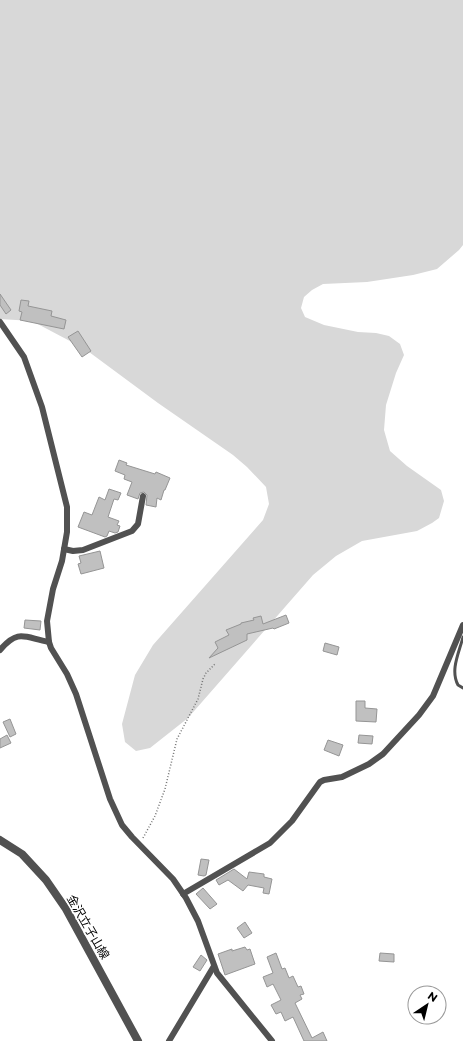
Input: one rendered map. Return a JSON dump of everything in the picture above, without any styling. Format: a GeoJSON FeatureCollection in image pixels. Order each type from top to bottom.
{"type":"FeatureCollection","features":[{"type":"Feature","properties":{"kind":"street"},"geometry":{"type":"LineString","coordinates":[[0,322],[24,357],[42,407],[67,507],[67,532],[47,621],[51,648],[67,674],[76,694],[110,799],[122,825],[173,879],[198,921],[217,973],[272,1041]]}},
{"type":"Feature","properties":{"kind":"street"},"geometry":{"type":"LineString","coordinates":[[64,549],[73,551],[83,550],[132,531],[138,524],[143,496]]}},
{"type":"Feature","properties":{"kind":"street"},"geometry":{"type":"LineString","coordinates":[[183,894],[270,843],[292,821],[320,782],[342,777],[369,764],[383,754],[419,715],[433,696],[463,627]]}},
{"type":"Feature","properties":{"kind":"street"},"geometry":{"type":"LineString","coordinates":[[0,650],[8,641],[18,636],[29,636],[38,640],[49,642]]}},
{"type":"Feature","properties":{"kind":"street","name":"金沢立子山線"},"geometry":{"type":"LineString","coordinates":[[0,840],[22,854],[46,880],[66,909],[138,1041]]}},
{"type":"Feature","properties":{"kind":"street"},"geometry":{"type":"LineString","coordinates":[[169,1041],[214,966]]}},
{"type":"Feature","properties":{"kind":"lane"},"geometry":{"type":"LineString","coordinates":[[463,637],[454,676],[458,685],[463,688]]}},
{"type":"Feature","properties":{"kind":"path"},"geometry":{"type":"LineString","coordinates":[[139,844],[155,816],[165,790],[176,744],[198,699],[203,679],[216,663]]}},
{"type":"Feature","properties":{"kind":"shaded area"},"geometry":{"type":"Polygon","coordinates":[[[0,0],[463,0],[463,245],[437,269],[413,275],[367,282],[323,284],[312,290],[304,297],[301,308],[305,317],[324,325],[358,332],[376,333],[389,336],[400,344],[404,355],[396,373],[386,405],[384,430],[390,451],[407,466],[441,490],[444,501],[439,518],[417,531],[362,541],[336,556],[313,575],[188,718],[150,748],[136,751],[125,742],[122,724],[135,675],[153,645],[263,520],[269,504],[266,487],[233,455],[158,403],[85,349],[32,321],[0,319],[0,0]]]}},
{"type":"Feature","properties":{"kind":"building"},"geometry":{"type":"Polygon","coordinates":[[[0,294],[11,310],[6,314],[0,305],[0,294]]]}},
{"type":"Feature","properties":{"kind":"building"},"geometry":{"type":"Polygon","coordinates":[[[21,300],[29,301],[28,306],[52,311],[51,316],[66,320],[64,329],[20,320],[22,312],[19,311],[21,300]]]}},
{"type":"Feature","properties":{"kind":"building"},"geometry":{"type":"Polygon","coordinates":[[[78,331],[91,351],[82,357],[68,337],[78,331]]]}},
{"type":"Feature","properties":{"kind":"building"},"geometry":{"type":"Polygon","coordinates":[[[119,460],[127,463],[126,465],[155,474],[156,472],[170,478],[161,500],[157,498],[156,507],[146,505],[147,495],[144,492],[140,493],[138,499],[127,495],[132,482],[124,479],[125,475],[115,471],[119,460]]]}},
{"type":"Feature","properties":{"kind":"building"},"geometry":{"type":"Polygon","coordinates":[[[109,489],[121,493],[118,500],[114,499],[108,517],[119,521],[117,525],[120,526],[118,532],[115,533],[109,531],[105,537],[78,527],[84,512],[92,515],[99,497],[105,500],[109,489]]]}},
{"type":"Feature","properties":{"kind":"building"},"geometry":{"type":"Polygon","coordinates":[[[100,551],[104,568],[81,574],[78,564],[81,563],[79,556],[100,551]]]}},
{"type":"Feature","properties":{"kind":"building"},"geometry":{"type":"Polygon","coordinates":[[[286,615],[289,623],[274,629],[247,634],[247,640],[209,658],[218,648],[215,642],[229,635],[226,630],[261,616],[263,624],[286,615]]]}},
{"type":"Feature","properties":{"kind":"building"},"geometry":{"type":"Polygon","coordinates":[[[25,620],[41,621],[40,630],[24,628],[25,620]]]}},
{"type":"Feature","properties":{"kind":"building"},"geometry":{"type":"Polygon","coordinates":[[[325,643],[339,647],[337,655],[323,651],[325,643]]]}},
{"type":"Feature","properties":{"kind":"building"},"geometry":{"type":"Polygon","coordinates":[[[356,701],[365,701],[365,708],[377,709],[376,722],[356,721],[356,701]]]}},
{"type":"Feature","properties":{"kind":"building"},"geometry":{"type":"Polygon","coordinates":[[[10,719],[16,734],[10,737],[3,722],[10,719]]]}},
{"type":"Feature","properties":{"kind":"building"},"geometry":{"type":"Polygon","coordinates":[[[7,735],[11,743],[0,748],[0,739],[7,735]]]}},
{"type":"Feature","properties":{"kind":"building"},"geometry":{"type":"Polygon","coordinates":[[[359,735],[373,736],[372,744],[358,743],[359,735]]]}},
{"type":"Feature","properties":{"kind":"building"},"geometry":{"type":"Polygon","coordinates":[[[328,740],[343,745],[339,756],[324,750],[328,740]]]}},
{"type":"Feature","properties":{"kind":"building"},"geometry":{"type":"Polygon","coordinates":[[[201,859],[209,860],[206,875],[204,876],[198,875],[201,859]]]}},
{"type":"Feature","properties":{"kind":"building"},"geometry":{"type":"Polygon","coordinates":[[[234,869],[247,879],[249,872],[264,874],[264,877],[272,879],[269,894],[263,893],[264,888],[248,885],[243,891],[228,880],[219,885],[216,880],[234,869]]]}},
{"type":"Feature","properties":{"kind":"building"},"geometry":{"type":"Polygon","coordinates":[[[203,888],[217,904],[210,909],[196,894],[203,888]]]}},
{"type":"Feature","properties":{"kind":"building"},"geometry":{"type":"Polygon","coordinates":[[[245,922],[252,933],[244,938],[237,928],[245,922]]]}},
{"type":"Feature","properties":{"kind":"building"},"geometry":{"type":"Polygon","coordinates":[[[245,947],[247,950],[250,949],[255,964],[225,975],[218,954],[232,949],[232,951],[245,947]]]}},
{"type":"Feature","properties":{"kind":"building"},"geometry":{"type":"Polygon","coordinates":[[[276,953],[282,969],[285,968],[289,978],[293,976],[298,987],[301,986],[304,994],[300,995],[302,999],[295,1003],[312,1038],[323,1032],[327,1041],[304,1041],[293,1017],[285,1021],[281,1012],[276,1014],[271,1005],[281,1000],[273,984],[267,987],[263,977],[273,973],[267,957],[276,953]]]}},
{"type":"Feature","properties":{"kind":"building"},"geometry":{"type":"Polygon","coordinates":[[[380,953],[394,954],[394,962],[379,961],[380,953]]]}},
{"type":"Feature","properties":{"kind":"building"},"geometry":{"type":"Polygon","coordinates":[[[201,955],[207,960],[200,971],[193,967],[201,955]]]}}]}
